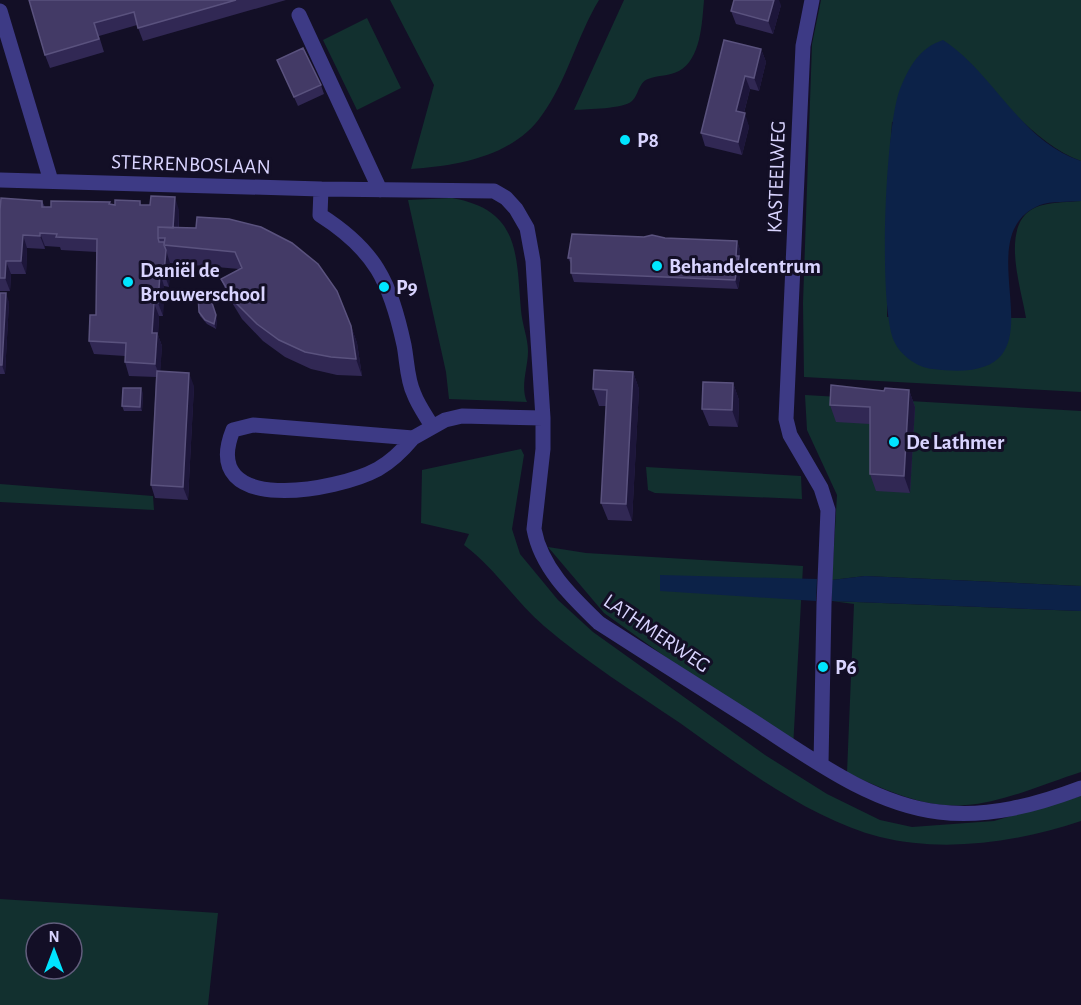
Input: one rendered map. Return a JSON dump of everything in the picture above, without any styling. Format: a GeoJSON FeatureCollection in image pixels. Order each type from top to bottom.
{"type":"FeatureCollection","features":[{"type":"Feature","properties":{"kind":"street","name":"KASTEELWEG"},"geometry":{"type":"LineString","coordinates":[[812,0],[803,46],[786,419],[790,435],[821,488],[828,510],[821,764]]}},
{"type":"Feature","properties":{"kind":"street"},"geometry":{"type":"LineString","coordinates":[[0,11],[51,181]]}},
{"type":"Feature","properties":{"kind":"street"},"geometry":{"type":"LineString","coordinates":[[298,15],[380,190]]}},
{"type":"Feature","properties":{"kind":"street","name":"STERRENBOSLAAN"},"geometry":{"type":"LineString","coordinates":[[0,180],[321,189],[494,191]]}},
{"type":"Feature","properties":{"kind":"street"},"geometry":{"type":"LineString","coordinates":[[321,189],[320,215],[343,230],[365,249],[380,272],[404,343],[412,393],[432,426]]}},
{"type":"Feature","properties":{"kind":"street","name":"LATHMERWEG"},"geometry":{"type":"LineString","coordinates":[[494,191],[511,203],[527,228],[533,261],[543,418],[543,449],[534,529],[542,553],[563,587],[599,623],[821,764],[898,802],[939,812],[1005,811],[1034,805],[1081,788]]}},
{"type":"Feature","properties":{"kind":"street"},"geometry":{"type":"LineString","coordinates":[[412,438],[253,425],[232,430],[225,459],[232,475],[243,485],[265,490],[308,488],[348,480],[377,470],[392,460],[412,438],[432,426],[462,416],[543,418]]}},
{"type":"Feature","properties":{"kind":"green space"},"geometry":{"type":"Polygon","coordinates":[[[390,0],[599,0],[551,102],[530,129],[501,149],[484,156],[447,165],[411,169],[434,85],[390,0]]]}},
{"type":"Feature","properties":{"kind":"green space"},"geometry":{"type":"Polygon","coordinates":[[[624,0],[704,0],[699,40],[692,58],[679,71],[645,81],[632,101],[627,104],[574,110],[624,0]]]}},
{"type":"Feature","properties":{"kind":"green space"},"geometry":{"type":"Polygon","coordinates":[[[821,0],[1081,0],[1081,161],[1051,145],[1008,108],[892,122],[887,196],[887,317],[1026,318],[1015,254],[1020,223],[1029,212],[1043,205],[1081,201],[1081,392],[804,377],[803,303],[812,44],[821,0]]]}},
{"type":"Feature","properties":{"kind":"green space"},"geometry":{"type":"Polygon","coordinates":[[[367,18],[401,88],[357,110],[323,40],[367,18]]]}},
{"type":"Feature","properties":{"kind":"green space"},"geometry":{"type":"Polygon","coordinates":[[[452,198],[474,204],[491,213],[510,237],[518,270],[522,315],[528,346],[524,383],[527,402],[449,399],[446,372],[408,200],[452,198]]]}},
{"type":"Feature","properties":{"kind":"green space"},"geometry":{"type":"Polygon","coordinates":[[[805,395],[1081,411],[1081,586],[865,576],[832,580],[837,495],[807,430],[805,395]]]}},
{"type":"Feature","properties":{"kind":"green space"},"geometry":{"type":"Polygon","coordinates":[[[521,449],[524,455],[512,529],[520,554],[558,600],[593,632],[765,755],[827,794],[880,820],[912,827],[994,821],[1081,796],[1081,821],[1033,835],[982,843],[956,845],[905,842],[854,829],[828,818],[751,773],[593,664],[544,626],[485,563],[464,545],[469,534],[421,523],[422,470],[521,449]]]}},
{"type":"Feature","properties":{"kind":"green space"},"geometry":{"type":"Polygon","coordinates":[[[646,467],[801,476],[802,499],[655,493],[648,490],[646,467]]]}},
{"type":"Feature","properties":{"kind":"green space"},"geometry":{"type":"Polygon","coordinates":[[[0,484],[153,496],[154,510],[0,502],[0,484]]]}},
{"type":"Feature","properties":{"kind":"green space"},"geometry":{"type":"Polygon","coordinates":[[[548,547],[586,553],[803,566],[793,748],[604,613],[548,547]]]}},
{"type":"Feature","properties":{"kind":"green space"},"geometry":{"type":"Polygon","coordinates":[[[832,601],[1081,611],[1081,772],[994,801],[966,805],[920,801],[847,773],[854,604],[832,601]]]}},
{"type":"Feature","properties":{"kind":"green space"},"geometry":{"type":"Polygon","coordinates":[[[0,899],[218,913],[208,1005],[0,1005],[0,899]]]}},
{"type":"Feature","properties":{"kind":"water"},"geometry":{"type":"Polygon","coordinates":[[[943,40],[977,70],[1040,138],[1059,151],[1081,161],[1081,201],[1040,205],[1018,223],[1009,248],[1010,334],[1000,356],[977,369],[927,368],[905,356],[894,341],[886,292],[885,216],[890,139],[895,109],[900,89],[916,59],[927,48],[943,40]]]}},
{"type":"Feature","properties":{"kind":"water"},"geometry":{"type":"Polygon","coordinates":[[[660,575],[817,579],[816,601],[660,591],[660,575]]]}},
{"type":"Feature","properties":{"kind":"water"},"geometry":{"type":"Polygon","coordinates":[[[865,576],[1081,586],[1081,611],[832,601],[832,580],[865,576]]]}},
{"type":"Feature","properties":{"kind":"building"},"geometry":{"type":"Polygon","coordinates":[[[29,0],[236,0],[138,28],[134,12],[94,23],[99,39],[45,55],[29,0]]]}},
{"type":"Feature","properties":{"kind":"building"},"geometry":{"type":"Polygon","coordinates":[[[734,0],[774,0],[768,21],[731,11],[734,0]]]}},
{"type":"Feature","properties":{"kind":"building"},"geometry":{"type":"Polygon","coordinates":[[[724,40],[761,49],[754,78],[745,76],[736,111],[745,113],[738,142],[701,133],[724,40]]]}},
{"type":"Feature","properties":{"kind":"building"},"geometry":{"type":"Polygon","coordinates":[[[303,48],[321,85],[294,97],[277,60],[303,48]]]}},
{"type":"Feature","properties":{"kind":"building"},"geometry":{"type":"Polygon","coordinates":[[[151,196],[175,197],[173,228],[158,227],[159,242],[164,242],[166,250],[164,273],[160,273],[158,303],[154,303],[152,333],[157,333],[155,364],[125,362],[126,343],[89,341],[90,315],[96,315],[97,239],[56,237],[57,234],[40,233],[40,236],[23,235],[21,261],[6,261],[5,278],[0,278],[1,198],[42,201],[42,207],[51,207],[51,201],[110,202],[109,204],[115,205],[115,200],[140,201],[140,205],[150,205],[151,196]]]}},
{"type":"Feature","properties":{"kind":"building"},"geometry":{"type":"Polygon","coordinates":[[[197,217],[229,219],[261,227],[292,243],[318,264],[337,291],[351,326],[356,359],[305,352],[279,340],[257,324],[235,302],[221,279],[242,268],[235,252],[164,245],[165,238],[158,238],[158,227],[196,228],[197,217]]]}},
{"type":"Feature","properties":{"kind":"building","name":"Behandelcentrum"},"geometry":{"type":"Polygon","coordinates":[[[572,234],[644,237],[652,235],[665,238],[737,241],[736,256],[739,256],[735,280],[571,273],[571,258],[568,258],[572,234]]]}},
{"type":"Feature","properties":{"kind":"building"},"geometry":{"type":"Polygon","coordinates":[[[0,293],[6,293],[2,365],[0,365],[0,293]]]}},
{"type":"Feature","properties":{"kind":"building"},"geometry":{"type":"Polygon","coordinates":[[[198,294],[212,303],[216,315],[214,324],[205,320],[199,312],[198,294]]]}},
{"type":"Feature","properties":{"kind":"building"},"geometry":{"type":"Polygon","coordinates":[[[594,370],[633,372],[626,504],[601,503],[607,390],[593,389],[594,370]]]}},
{"type":"Feature","properties":{"kind":"building"},"geometry":{"type":"Polygon","coordinates":[[[157,371],[189,373],[183,487],[151,485],[157,371]]]}},
{"type":"Feature","properties":{"kind":"building"},"geometry":{"type":"Polygon","coordinates":[[[703,382],[733,383],[732,410],[702,409],[703,382]]]}},
{"type":"Feature","properties":{"kind":"building"},"geometry":{"type":"Polygon","coordinates":[[[831,385],[884,391],[885,388],[909,390],[904,476],[870,474],[870,407],[830,405],[831,385]]]}},
{"type":"Feature","properties":{"kind":"building"},"geometry":{"type":"Polygon","coordinates":[[[123,388],[141,388],[140,407],[122,406],[123,388]]]}},
{"type":"Feature","properties":{"kind":"place","name":"P8"},"geometry":{"type":"Point","coordinates":[625,140]}},
{"type":"Feature","properties":{"kind":"place","name":"Behandelcentrum"},"geometry":{"type":"Point","coordinates":[657,266]}},
{"type":"Feature","properties":{"kind":"place","name":"Daniël de Brouwerschool"},"geometry":{"type":"Point","coordinates":[128,282]}},
{"type":"Feature","properties":{"kind":"place","name":"P9"},"geometry":{"type":"Point","coordinates":[384,287]}},
{"type":"Feature","properties":{"kind":"place","name":"De Lathmer"},"geometry":{"type":"Point","coordinates":[894,442]}},
{"type":"Feature","properties":{"kind":"place","name":"P6"},"geometry":{"type":"Point","coordinates":[823,667]}}]}
